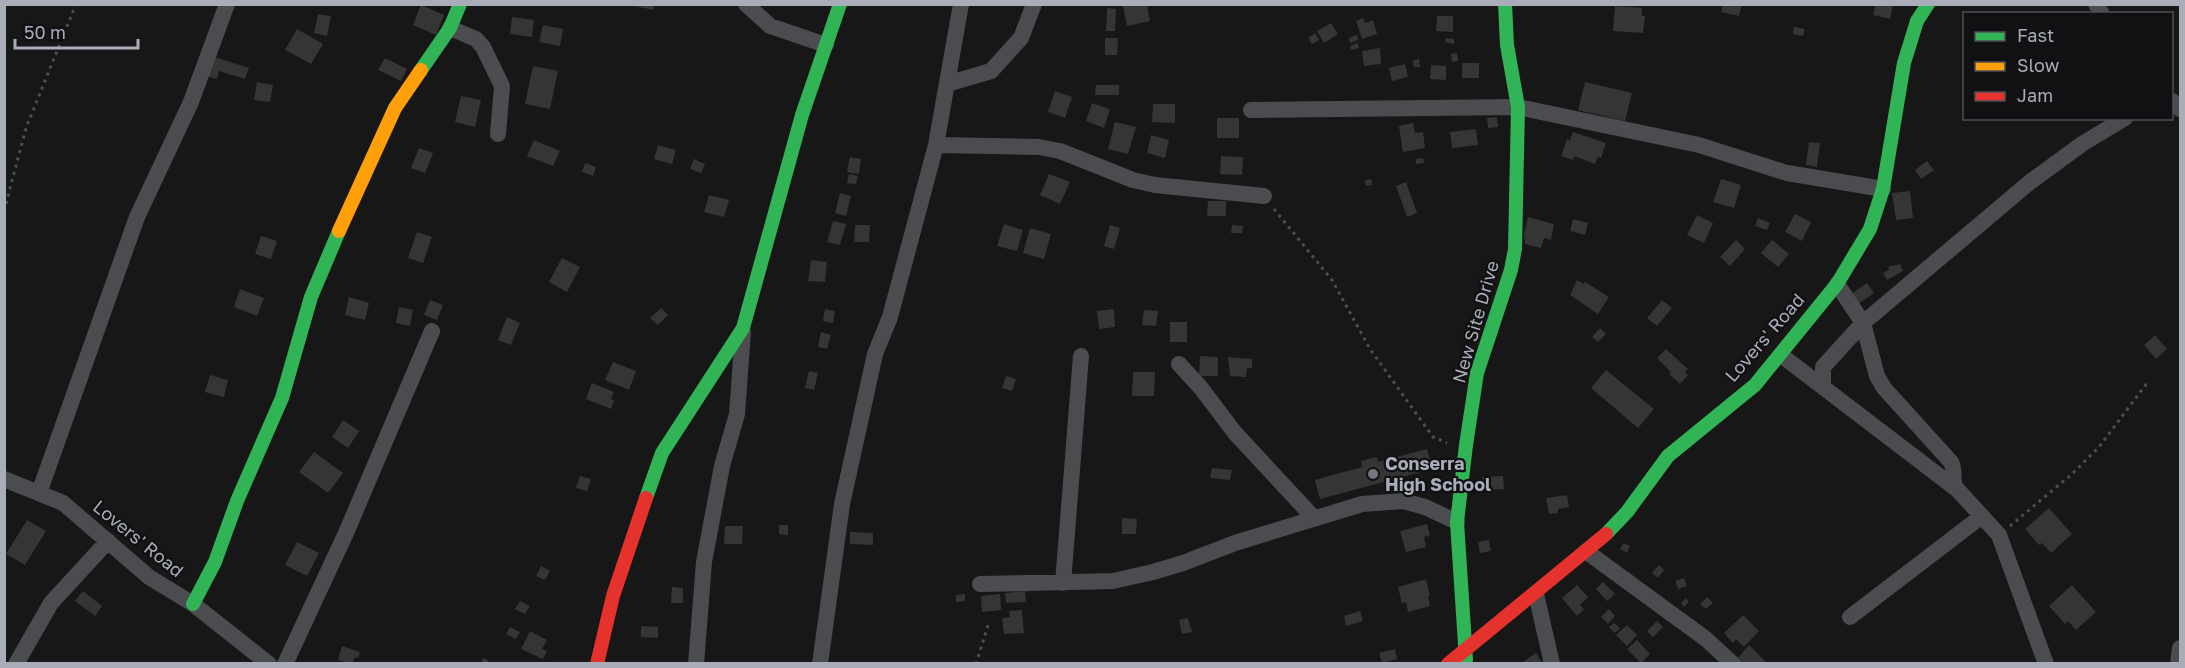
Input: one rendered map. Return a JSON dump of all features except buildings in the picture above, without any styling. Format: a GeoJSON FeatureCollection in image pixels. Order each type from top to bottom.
{"type":"FeatureCollection","features":[{"type":"Feature","properties":{"kind":"street"},"geometry":{"type":"LineString","coordinates":[[39,493],[137,217],[191,102],[227,4]]}},
{"type":"Feature","properties":{"kind":"street"},"geometry":{"type":"LineString","coordinates":[[193,604],[215,562],[237,501],[282,398],[311,297],[362,178],[395,108],[450,28],[460,4]]}},
{"type":"Feature","properties":{"kind":"street"},"geometry":{"type":"LineString","coordinates":[[746,4],[770,26],[826,45]]}},
{"type":"Feature","properties":{"kind":"street"},"geometry":{"type":"LineString","coordinates":[[696,663],[704,562],[722,466],[737,414],[743,328],[802,115],[840,4]]}},
{"type":"Feature","properties":{"kind":"street"},"geometry":{"type":"LineString","coordinates":[[820,663],[842,504],[876,354],[890,317],[936,145],[961,4]]}},
{"type":"Feature","properties":{"kind":"street"},"geometry":{"type":"LineString","coordinates":[[947,84],[991,71],[1021,38],[1034,4]]}},
{"type":"Feature","properties":{"kind":"street","name":"New Site Drive"},"geometry":{"type":"LineString","coordinates":[[1466,656],[1457,522],[1466,445],[1477,373],[1511,270],[1515,249],[1518,107],[1507,45],[1506,4]]}},
{"type":"Feature","properties":{"kind":"street","name":"Lovers' Road"},"geometry":{"type":"LineString","coordinates":[[1448,663],[1466,656],[1587,552],[1627,512],[1668,456],[1755,384],[1837,284],[1870,230],[1883,189],[1904,63],[1917,21],[1928,4]]}},
{"type":"Feature","properties":{"kind":"street"},"geometry":{"type":"LineString","coordinates":[[450,28],[476,39],[483,47],[502,86],[498,134]]}},
{"type":"Feature","properties":{"kind":"street"},"geometry":{"type":"LineString","coordinates":[[1251,110],[1518,107],[1698,145],[1787,173],[1883,189]]}},
{"type":"Feature","properties":{"kind":"street"},"geometry":{"type":"LineString","coordinates":[[1823,387],[1823,367],[1863,323],[2030,182],[2082,144],[2122,120]]}},
{"type":"Feature","properties":{"kind":"street"},"geometry":{"type":"LineString","coordinates":[[936,145],[1039,147],[1060,151],[1132,180],[1155,185],[1264,196]]}},
{"type":"Feature","properties":{"kind":"street"},"geometry":{"type":"LineString","coordinates":[[1837,284],[1863,323],[1877,376],[1884,388],[1951,462],[1954,470],[1953,481],[1960,493]]}},
{"type":"Feature","properties":{"kind":"street"},"geometry":{"type":"LineString","coordinates":[[597,663],[613,596],[662,453],[743,328]]}},
{"type":"Feature","properties":{"kind":"street"},"geometry":{"type":"LineString","coordinates":[[285,663],[346,533],[432,331]]}},
{"type":"Feature","properties":{"kind":"street"},"geometry":{"type":"LineString","coordinates":[[1781,355],[1960,493],[1999,535],[2046,663]]}},
{"type":"Feature","properties":{"kind":"street"},"geometry":{"type":"LineString","coordinates":[[1063,583],[1081,356]]}},
{"type":"Feature","properties":{"kind":"street"},"geometry":{"type":"LineString","coordinates":[[1179,364],[1201,388],[1235,434],[1314,518]]}},
{"type":"Feature","properties":{"kind":"street","name":"Lovers' Road"},"geometry":{"type":"LineString","coordinates":[[4,479],[63,503],[149,577],[193,604],[269,663]]}},
{"type":"Feature","properties":{"kind":"street"},"geometry":{"type":"LineString","coordinates":[[980,584],[1113,581],[1153,572],[1362,504],[1403,501],[1425,507],[1457,522]]}},
{"type":"Feature","properties":{"kind":"street"},"geometry":{"type":"LineString","coordinates":[[1850,617],[1982,516]]}},
{"type":"Feature","properties":{"kind":"street"},"geometry":{"type":"LineString","coordinates":[[16,663],[51,603],[108,541]]}},
{"type":"Feature","properties":{"kind":"street"},"geometry":{"type":"LineString","coordinates":[[1587,552],[1706,639],[1733,663]]}},
{"type":"Feature","properties":{"kind":"street"},"geometry":{"type":"LineString","coordinates":[[1536,594],[1552,663]]}},
{"type":"Feature","properties":{"kind":"street"},"geometry":{"type":"LineString","coordinates":[[2178,663],[2181,648]]}},
{"type":"Feature","properties":{"kind":"path"},"geometry":{"type":"LineString","coordinates":[[4,211],[26,128],[76,4]]}},
{"type":"Feature","properties":{"kind":"path"},"geometry":{"type":"LineString","coordinates":[[1264,196],[1332,280],[1370,349],[1433,437],[1449,444],[1466,445]]}},
{"type":"Feature","properties":{"kind":"path"},"geometry":{"type":"LineString","coordinates":[[1999,535],[2072,474],[2099,447],[2147,382]]}},
{"type":"Feature","properties":{"kind":"path"},"geometry":{"type":"LineString","coordinates":[[976,663],[989,622]]}},
{"type":"Feature","properties":{"kind":"traffic: fast"},"geometry":{"type":"LineString","coordinates":[[421,70],[450,28],[460,4]]}},
{"type":"Feature","properties":{"kind":"traffic: fast"},"geometry":{"type":"LineString","coordinates":[[646,498],[662,453],[743,328],[802,115],[840,4]]}},
{"type":"Feature","properties":{"kind":"traffic: fast"},"geometry":{"type":"LineString","coordinates":[[1466,660],[1457,522],[1466,445],[1477,373],[1511,270],[1515,249],[1518,107],[1507,45],[1505,4]]}},
{"type":"Feature","properties":{"kind":"traffic: fast"},"geometry":{"type":"LineString","coordinates":[[1606,534],[1627,512],[1668,456],[1755,385],[1837,284],[1870,229],[1883,189],[1904,63],[1917,21],[1928,4]]}},
{"type":"Feature","properties":{"kind":"traffic: fast"},"geometry":{"type":"LineString","coordinates":[[193,604],[215,562],[237,501],[282,398],[311,297],[339,231]]}},
{"type":"Feature","properties":{"kind":"traffic: slow"},"geometry":{"type":"LineString","coordinates":[[339,231],[395,108],[421,70]]}},
{"type":"Feature","properties":{"kind":"traffic: jam"},"geometry":{"type":"LineString","coordinates":[[597,664],[613,596],[646,498]]}},
{"type":"Feature","properties":{"kind":"traffic: jam"},"geometry":{"type":"LineString","coordinates":[[1448,664],[1606,534]]}},
{"type":"Feature","properties":{"kind":"place","name":"Conserra High School"},"geometry":{"type":"Point","coordinates":[1373,474]}}]}
